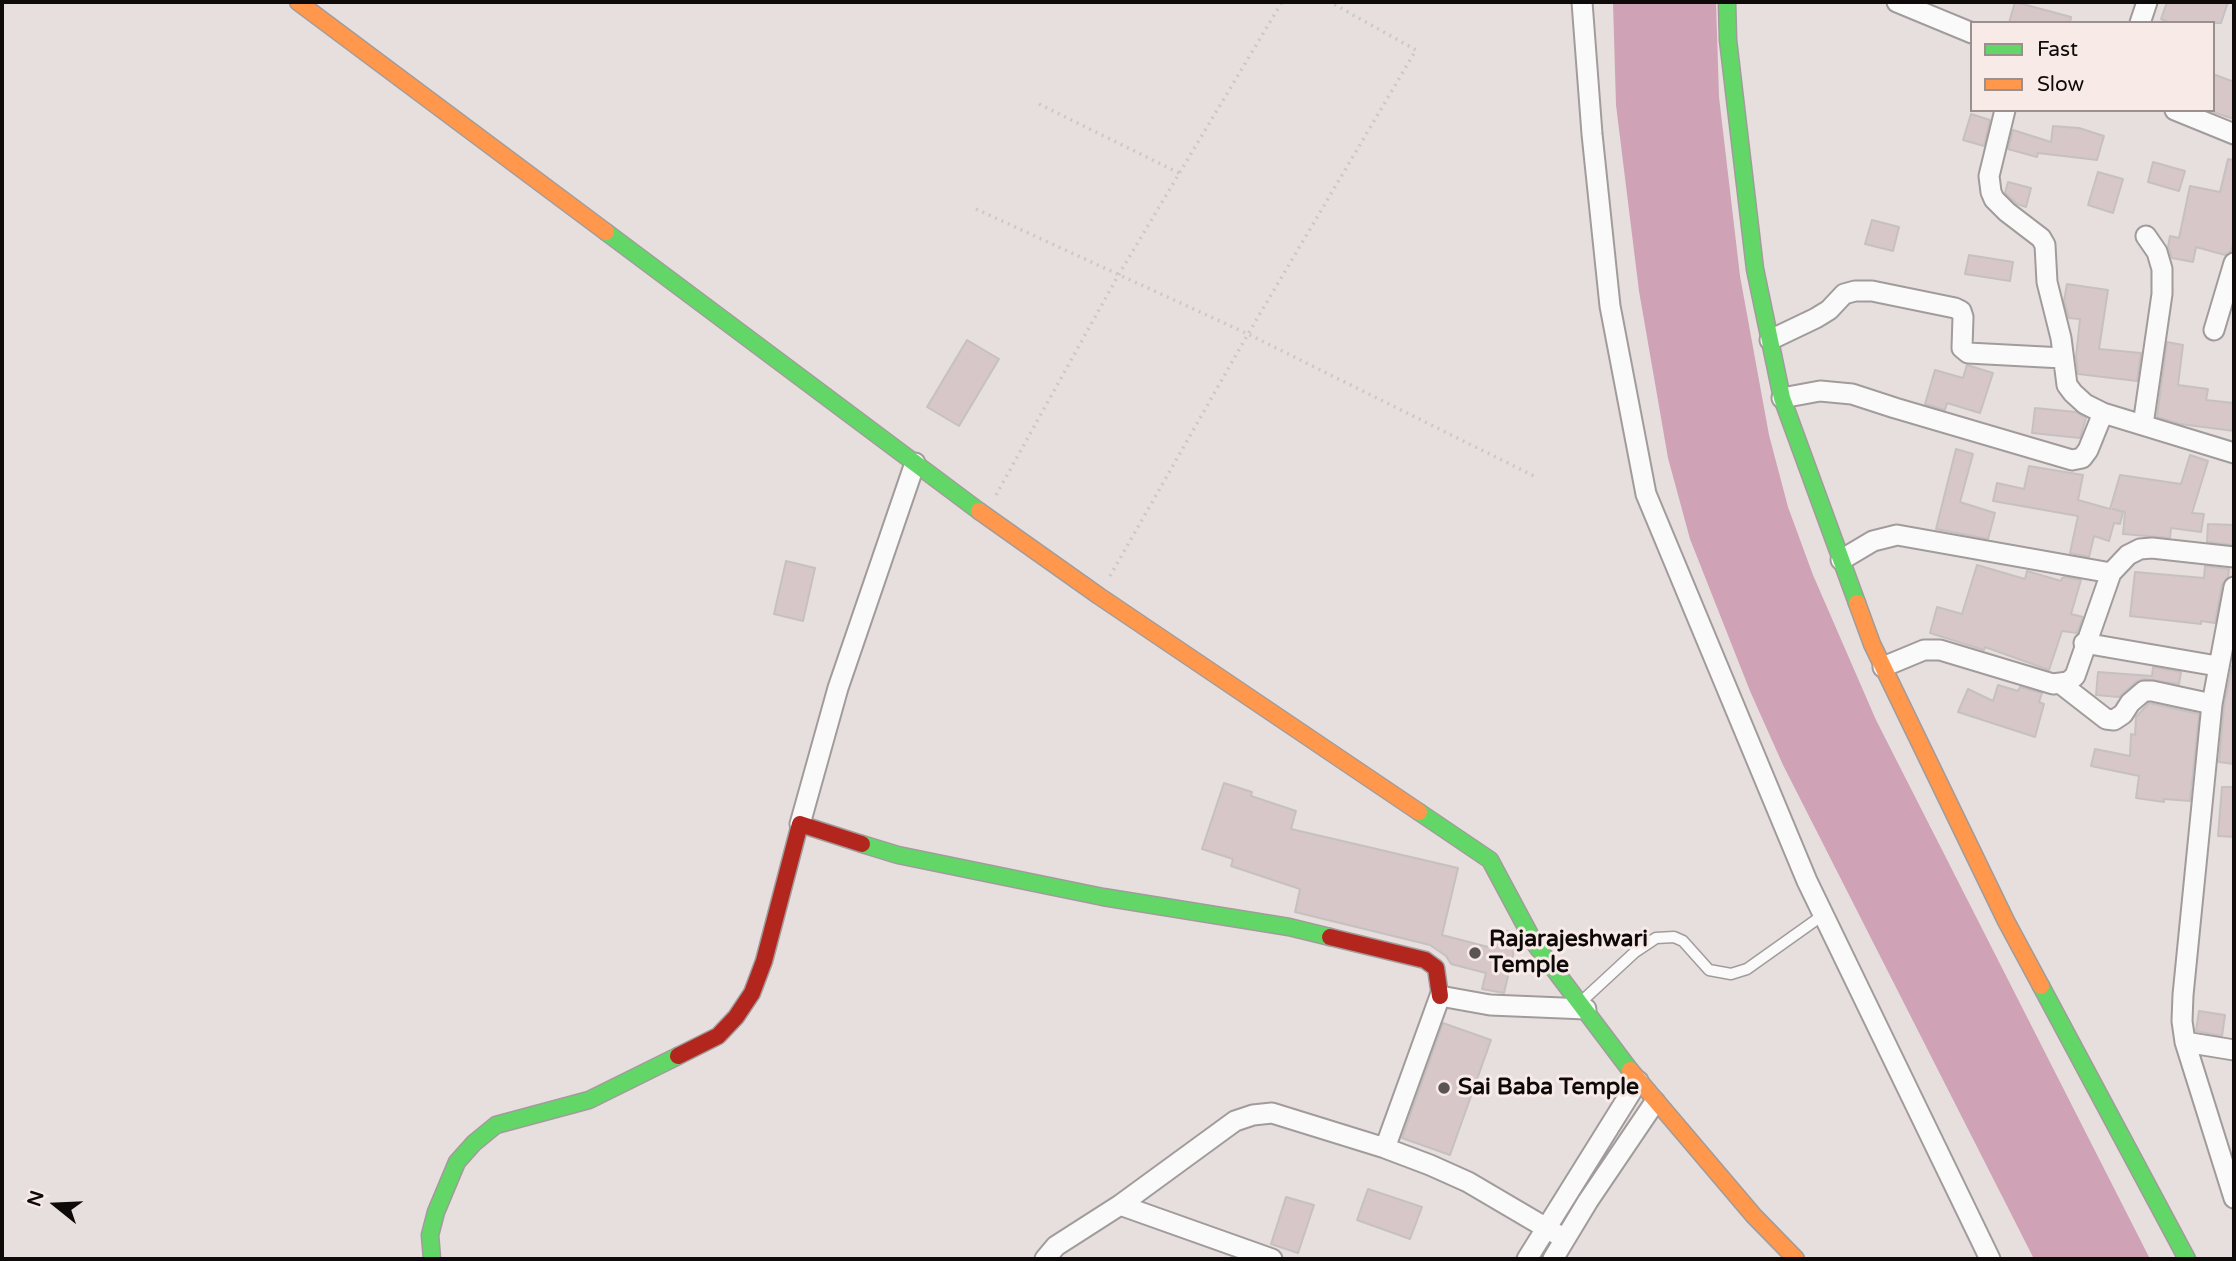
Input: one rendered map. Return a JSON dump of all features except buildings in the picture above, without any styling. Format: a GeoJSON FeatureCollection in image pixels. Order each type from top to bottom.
{"type":"FeatureCollection","features":[{"type":"Feature","properties":{"kind":"street"},"geometry":{"type":"LineString","coordinates":[[298,2],[985,516],[1490,860],[1535,944],[1638,1082],[1754,1216],[1796,1259]]}},
{"type":"Feature","properties":{"kind":"street"},"geometry":{"type":"LineString","coordinates":[[1582,2],[1592,134],[1610,306],[1647,494],[1807,881],[1990,1259]]}},
{"type":"Feature","properties":{"kind":"street"},"geometry":{"type":"LineString","coordinates":[[1727,2],[1728,40],[1755,270],[1782,398],[1841,560],[1883,667],[2006,921],[2187,1259]]}},
{"type":"Feature","properties":{"kind":"street"},"geometry":{"type":"LineString","coordinates":[[1897,2],[1970,32]]}},
{"type":"Feature","properties":{"kind":"street"},"geometry":{"type":"LineString","coordinates":[[2141,21],[2147,2]]}},
{"type":"Feature","properties":{"kind":"street"},"geometry":{"type":"LineString","coordinates":[[2005,112],[1989,176],[1991,192],[2007,212],[2041,238],[2045,245],[2047,282],[2067,385],[2073,393],[2103,413],[2234,453]]}},
{"type":"Feature","properties":{"kind":"street"},"geometry":{"type":"LineString","coordinates":[[2180,112],[2234,134]]}},
{"type":"Feature","properties":{"kind":"street"},"geometry":{"type":"LineString","coordinates":[[2143,425],[2162,294],[2162,269],[2157,252],[2146,236]]}},
{"type":"Feature","properties":{"kind":"street"},"geometry":{"type":"LineString","coordinates":[[2214,330],[2234,263]]}},
{"type":"Feature","properties":{"kind":"street"},"geometry":{"type":"LineString","coordinates":[[1770,340],[1829,310],[1844,294],[1871,291],[1961,311],[1962,348],[1968,353],[2063,358]]}},
{"type":"Feature","properties":{"kind":"street"},"geometry":{"type":"LineString","coordinates":[[1782,398],[1820,391],[1852,394],[2072,460],[2082,457],[2088,450],[2103,413]]}},
{"type":"Feature","properties":{"kind":"street"},"geometry":{"type":"LineString","coordinates":[[432,1259],[430,1235],[436,1212],[457,1162],[474,1143],[496,1125],[589,1100],[718,1036],[736,1017],[752,993],[764,961],[838,688],[915,464]]}},
{"type":"Feature","properties":{"kind":"street"},"geometry":{"type":"LineString","coordinates":[[1841,560],[1873,541],[1897,535],[2111,573]]}},
{"type":"Feature","properties":{"kind":"street"},"geometry":{"type":"LineString","coordinates":[[1883,667],[1924,649],[1940,650],[2053,684],[2068,682],[2075,676],[2084,643],[2111,573],[2121,561],[2140,549],[2182,550],[2234,557]]}},
{"type":"Feature","properties":{"kind":"street"},"geometry":{"type":"LineString","coordinates":[[2234,587],[2217,666],[2212,704],[2182,1021],[2185,1042],[2234,1198]]}},
{"type":"Feature","properties":{"kind":"street"},"geometry":{"type":"LineString","coordinates":[[2084,643],[2217,666]]}},
{"type":"Feature","properties":{"kind":"street"},"geometry":{"type":"LineString","coordinates":[[2061,684],[2106,719],[2114,720],[2123,714],[2130,703],[2144,691],[2212,704]]}},
{"type":"Feature","properties":{"kind":"street"},"geometry":{"type":"LineString","coordinates":[[800,824],[898,855],[1103,897],[1289,927],[1425,960],[1436,968],[1440,996],[1385,1148]]}},
{"type":"Feature","properties":{"kind":"street"},"geometry":{"type":"LineString","coordinates":[[1440,996],[1489,1005],[1583,1006]]}},
{"type":"Feature","properties":{"kind":"street"},"geometry":{"type":"LineString","coordinates":[[2185,1042],[2234,1050]]}},
{"type":"Feature","properties":{"kind":"street"},"geometry":{"type":"LineString","coordinates":[[1527,1259],[1638,1082]]}},
{"type":"Feature","properties":{"kind":"street"},"geometry":{"type":"LineString","coordinates":[[1553,1259],[1655,1102]]}},
{"type":"Feature","properties":{"kind":"street"},"geometry":{"type":"LineString","coordinates":[[1045,1259],[1056,1246],[1120,1205],[1235,1121],[1272,1113],[1385,1148],[1468,1182],[1565,1240]]}},
{"type":"Feature","properties":{"kind":"street"},"geometry":{"type":"LineString","coordinates":[[1120,1205],[1272,1259]]}},
{"type":"Feature","properties":{"kind":"lane"},"geometry":{"type":"LineString","coordinates":[[1583,1006],[1635,952],[1656,938],[1674,937],[1683,941],[1709,970],[1731,974],[1747,969],[1823,915]]}},
{"type":"Feature","properties":{"kind":"path"},"geometry":{"type":"LineString","coordinates":[[985,516],[1119,274],[1282,2]]}},
{"type":"Feature","properties":{"kind":"path"},"geometry":{"type":"LineString","coordinates":[[1099,596],[1248,334],[1416,50],[1330,2]]}},
{"type":"Feature","properties":{"kind":"path"},"geometry":{"type":"LineString","coordinates":[[1039,104],[1179,173]]}},
{"type":"Feature","properties":{"kind":"path"},"geometry":{"type":"LineString","coordinates":[[976,209],[1248,334],[1538,478]]}},
{"type":"Feature","properties":{"kind":"shaded area"},"geometry":{"type":"Polygon","coordinates":[[[1613,2],[1716,2],[1719,97],[1740,276],[1769,435],[1788,507],[1813,575],[1876,720],[2150,1259],[2034,1259],[1783,765],[1750,691],[1690,539],[1668,458],[1639,291],[1616,105],[1613,2]]]}},
{"type":"Feature","properties":{"kind":"traffic: fast"},"geometry":{"type":"LineString","coordinates":[[1727,2],[1728,40],[1755,269],[1782,398],[1857,603]]}},
{"type":"Feature","properties":{"kind":"traffic: fast"},"geometry":{"type":"LineString","coordinates":[[606,232],[979,511]]}},
{"type":"Feature","properties":{"kind":"traffic: fast"},"geometry":{"type":"LineString","coordinates":[[1419,812],[1490,860],[1535,944],[1630,1070]]}},
{"type":"Feature","properties":{"kind":"traffic: fast"},"geometry":{"type":"LineString","coordinates":[[862,844],[898,855],[1103,897],[1289,927],[1330,937]]}},
{"type":"Feature","properties":{"kind":"traffic: fast"},"geometry":{"type":"LineString","coordinates":[[2041,986],[2187,1259]]}},
{"type":"Feature","properties":{"kind":"traffic: fast"},"geometry":{"type":"LineString","coordinates":[[432,1259],[430,1235],[436,1212],[457,1162],[474,1143],[496,1125],[589,1100],[678,1056]]}},
{"type":"Feature","properties":{"kind":"traffic: slow"},"geometry":{"type":"LineString","coordinates":[[298,2],[606,232]]}},
{"type":"Feature","properties":{"kind":"traffic: slow"},"geometry":{"type":"LineString","coordinates":[[979,511],[1099,596],[1419,812]]}},
{"type":"Feature","properties":{"kind":"traffic: slow"},"geometry":{"type":"LineString","coordinates":[[1857,603],[1872,644],[2006,921],[2041,986]]}},
{"type":"Feature","properties":{"kind":"traffic: slow"},"geometry":{"type":"LineString","coordinates":[[1630,1070],[1754,1216],[1796,1259]]}},
{"type":"Feature","properties":{"kind":"traffic: jam"},"geometry":{"type":"LineString","coordinates":[[678,1056],[718,1036],[736,1017],[752,993],[764,961],[800,824],[862,844]]}},
{"type":"Feature","properties":{"kind":"traffic: jam"},"geometry":{"type":"LineString","coordinates":[[1330,937],[1425,960],[1436,968],[1440,996]]}},
{"type":"Feature","properties":{"kind":"place","name":"Rajarajeshwari Temple"},"geometry":{"type":"Point","coordinates":[1475,953]}},
{"type":"Feature","properties":{"kind":"place","name":"Sai Baba Temple"},"geometry":{"type":"Point","coordinates":[1444,1088]}}]}
